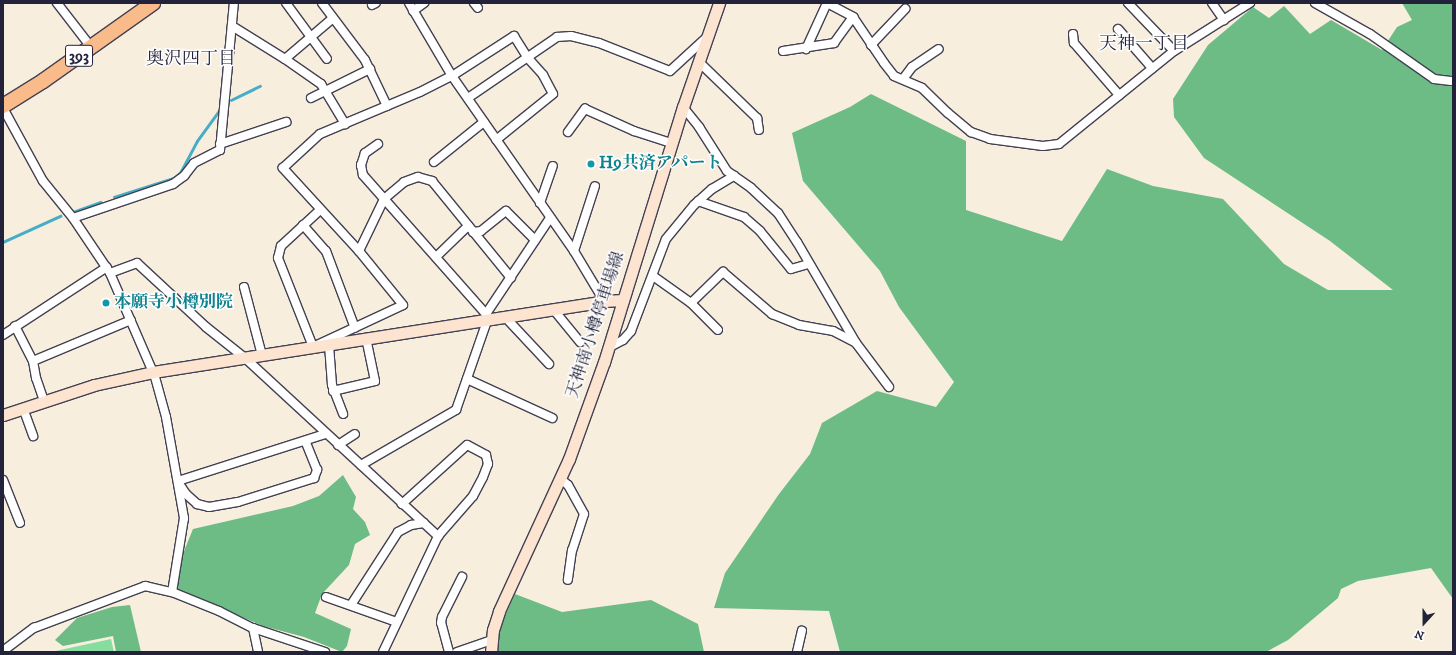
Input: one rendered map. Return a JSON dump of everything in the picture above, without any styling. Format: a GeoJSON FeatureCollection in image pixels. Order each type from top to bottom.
{"type":"FeatureCollection","features":[{"type":"Feature","properties":{"kind":"highway","name":"393"},"geometry":{"type":"LineString","coordinates":[[3,107],[43,81],[153,3]]}},
{"type":"Feature","properties":{"kind":"main road","name":"天神南小樽停車場線"},"geometry":{"type":"LineString","coordinates":[[491,652],[491,640],[499,611],[561,479],[608,348],[683,107],[719,3]]}},
{"type":"Feature","properties":{"kind":"main road"},"geometry":{"type":"LineString","coordinates":[[3,415],[94,385],[153,372],[313,347],[486,317],[506,318],[604,301],[623,300]]}},
{"type":"Feature","properties":{"kind":"street"},"geometry":{"type":"LineString","coordinates":[[57,3],[91,47]]}},
{"type":"Feature","properties":{"kind":"street"},"geometry":{"type":"LineString","coordinates":[[72,218],[173,184],[184,176],[194,163],[220,150],[234,3]]}},
{"type":"Feature","properties":{"kind":"street"},"geometry":{"type":"LineString","coordinates":[[286,3],[327,59]]}},
{"type":"Feature","properties":{"kind":"street"},"geometry":{"type":"LineString","coordinates":[[322,3],[370,69],[387,106]]}},
{"type":"Feature","properties":{"kind":"street"},"geometry":{"type":"LineString","coordinates":[[424,3],[411,7],[452,76],[574,251],[604,301]]}},
{"type":"Feature","properties":{"kind":"street"},"geometry":{"type":"LineString","coordinates":[[806,49],[827,3],[840,5],[853,17],[894,76],[922,88],[948,113],[971,132],[990,139],[1043,146],[1059,144],[1174,51],[1250,3]]}},
{"type":"Feature","properties":{"kind":"street"},"geometry":{"type":"LineString","coordinates":[[1128,3],[1174,51]]}},
{"type":"Feature","properties":{"kind":"street"},"geometry":{"type":"LineString","coordinates":[[1212,3],[1224,20]]}},
{"type":"Feature","properties":{"kind":"street"},"geometry":{"type":"LineString","coordinates":[[1315,3],[1370,34],[1434,79],[1451,81]]}},
{"type":"Feature","properties":{"kind":"street"},"geometry":{"type":"LineString","coordinates":[[871,45],[905,9]]}},
{"type":"Feature","properties":{"kind":"street"},"geometry":{"type":"LineString","coordinates":[[783,51],[806,49],[834,43],[853,17]]}},
{"type":"Feature","properties":{"kind":"street"},"geometry":{"type":"LineString","coordinates":[[284,59],[333,18]]}},
{"type":"Feature","properties":{"kind":"street"},"geometry":{"type":"LineString","coordinates":[[232,26],[320,84],[345,124]]}},
{"type":"Feature","properties":{"kind":"street"},"geometry":{"type":"LineString","coordinates":[[1118,29],[1152,68]]}},
{"type":"Feature","properties":{"kind":"street"},"geometry":{"type":"LineString","coordinates":[[1074,34],[1074,43],[1119,95]]}},
{"type":"Feature","properties":{"kind":"street"},"geometry":{"type":"LineString","coordinates":[[320,210],[281,246],[278,258],[313,347],[403,305],[359,251],[283,168],[320,134],[387,106],[452,76],[514,36],[527,57],[543,75],[553,94],[496,140]]}},
{"type":"Feature","properties":{"kind":"street"},"geometry":{"type":"LineString","coordinates":[[468,98],[557,37],[571,36],[617,49],[670,71],[708,36]]}},
{"type":"Feature","properties":{"kind":"street"},"geometry":{"type":"LineString","coordinates":[[903,79],[912,66],[939,49]]}},
{"type":"Feature","properties":{"kind":"street"},"geometry":{"type":"LineString","coordinates":[[699,62],[757,118],[759,130]]}},
{"type":"Feature","properties":{"kind":"street"},"geometry":{"type":"LineString","coordinates":[[310,98],[370,69]]}},
{"type":"Feature","properties":{"kind":"street"},"geometry":{"type":"LineString","coordinates":[[3,107],[43,181],[72,218],[109,270],[153,372],[166,417],[184,518],[172,592]]}},
{"type":"Feature","properties":{"kind":"street"},"geometry":{"type":"LineString","coordinates":[[683,107],[699,127],[727,171],[751,188],[778,213],[798,242],[809,264],[856,342],[890,387]]}},
{"type":"Feature","properties":{"kind":"street"},"geometry":{"type":"LineString","coordinates":[[568,132],[584,109],[634,130],[672,143]]}},
{"type":"Feature","properties":{"kind":"street"},"geometry":{"type":"LineString","coordinates":[[220,144],[286,122]]}},
{"type":"Feature","properties":{"kind":"street"},"geometry":{"type":"LineString","coordinates":[[434,162],[484,122]]}},
{"type":"Feature","properties":{"kind":"street"},"geometry":{"type":"LineString","coordinates":[[378,144],[365,153],[361,165],[363,176],[436,257],[486,317]]}},
{"type":"Feature","properties":{"kind":"street"},"geometry":{"type":"LineString","coordinates":[[540,203],[553,166]]}},
{"type":"Feature","properties":{"kind":"street"},"geometry":{"type":"LineString","coordinates":[[608,348],[623,340],[631,331],[666,239],[698,201],[712,189],[734,176]]}},
{"type":"Feature","properties":{"kind":"street"},"geometry":{"type":"LineString","coordinates":[[359,251],[384,200],[404,182],[418,177],[432,181],[511,278]]}},
{"type":"Feature","properties":{"kind":"street"},"geometry":{"type":"LineString","coordinates":[[574,251],[595,186]]}},
{"type":"Feature","properties":{"kind":"street"},"geometry":{"type":"LineString","coordinates":[[698,201],[744,217],[760,231],[791,269],[809,264]]}},
{"type":"Feature","properties":{"kind":"street"},"geometry":{"type":"LineString","coordinates":[[436,257],[470,229],[481,231],[506,212],[536,240]]}},
{"type":"Feature","properties":{"kind":"street"},"geometry":{"type":"LineString","coordinates":[[361,465],[456,410],[486,317],[550,218]]}},
{"type":"Feature","properties":{"kind":"street"},"geometry":{"type":"LineString","coordinates":[[303,225],[326,251],[355,328]]}},
{"type":"Feature","properties":{"kind":"street"},"geometry":{"type":"LineString","coordinates":[[3,335],[15,326],[109,270],[136,263],[206,327],[245,358],[325,434],[438,536]]}},
{"type":"Feature","properties":{"kind":"street"},"geometry":{"type":"LineString","coordinates":[[691,303],[723,272],[772,314],[799,326],[833,331],[856,342]]}},
{"type":"Feature","properties":{"kind":"street"},"geometry":{"type":"LineString","coordinates":[[652,276],[691,303],[718,330]]}},
{"type":"Feature","properties":{"kind":"street"},"geometry":{"type":"LineString","coordinates":[[244,287],[262,355]]}},
{"type":"Feature","properties":{"kind":"street"},"geometry":{"type":"LineString","coordinates":[[553,309],[580,342]]}},
{"type":"Feature","properties":{"kind":"street"},"geometry":{"type":"LineString","coordinates":[[506,318],[549,364]]}},
{"type":"Feature","properties":{"kind":"street"},"geometry":{"type":"LineString","coordinates":[[33,361],[131,320]]}},
{"type":"Feature","properties":{"kind":"street"},"geometry":{"type":"LineString","coordinates":[[15,326],[33,361],[36,378],[44,401]]}},
{"type":"Feature","properties":{"kind":"street"},"geometry":{"type":"LineString","coordinates":[[333,391],[375,381],[366,338]]}},
{"type":"Feature","properties":{"kind":"street"},"geometry":{"type":"LineString","coordinates":[[329,344],[333,391],[343,414]]}},
{"type":"Feature","properties":{"kind":"street"},"geometry":{"type":"LineString","coordinates":[[467,379],[552,418]]}},
{"type":"Feature","properties":{"kind":"street"},"geometry":{"type":"LineString","coordinates":[[23,408],[34,436]]}},
{"type":"Feature","properties":{"kind":"street"},"geometry":{"type":"LineString","coordinates":[[178,481],[325,434]]}},
{"type":"Feature","properties":{"kind":"street"},"geometry":{"type":"LineString","coordinates":[[338,445],[356,434]]}},
{"type":"Feature","properties":{"kind":"street"},"geometry":{"type":"LineString","coordinates":[[178,481],[186,494],[197,504],[209,507],[238,502],[314,478],[317,470],[305,441]]}},
{"type":"Feature","properties":{"kind":"street"},"geometry":{"type":"LineString","coordinates":[[382,652],[438,536],[473,496],[488,464],[486,455],[467,445],[402,504]]}},
{"type":"Feature","properties":{"kind":"street"},"geometry":{"type":"LineString","coordinates":[[561,479],[568,485],[584,514],[572,550],[568,580]]}},
{"type":"Feature","properties":{"kind":"street"},"geometry":{"type":"LineString","coordinates":[[3,480],[20,523]]}},
{"type":"Feature","properties":{"kind":"street"},"geometry":{"type":"LineString","coordinates":[[351,605],[398,532],[411,525],[424,523]]}},
{"type":"Feature","properties":{"kind":"street"},"geometry":{"type":"LineString","coordinates":[[449,652],[442,623],[442,616],[462,577]]}},
{"type":"Feature","properties":{"kind":"street"},"geometry":{"type":"LineString","coordinates":[[3,651],[34,628],[145,586],[172,592],[219,611],[253,628],[325,652]]}},
{"type":"Feature","properties":{"kind":"street"},"geometry":{"type":"LineString","coordinates":[[326,596],[397,622]]}},
{"type":"Feature","properties":{"kind":"street"},"geometry":{"type":"LineString","coordinates":[[253,628],[258,652]]}},
{"type":"Feature","properties":{"kind":"street"},"geometry":{"type":"LineString","coordinates":[[797,652],[802,631]]}},
{"type":"Feature","properties":{"kind":"street"},"geometry":{"type":"LineString","coordinates":[[457,652],[491,640]]}},
{"type":"Feature","properties":{"kind":"green space"},"geometry":{"type":"Polygon","coordinates":[[[1402,3],[1453,3],[1453,599],[1431,568],[1358,581],[1341,589],[1338,598],[1288,640],[1266,652],[840,652],[829,611],[714,608],[725,573],[779,494],[810,454],[822,423],[877,391],[936,407],[954,382],[899,307],[880,271],[803,181],[792,133],[850,107],[871,94],[966,141],[966,210],[1062,241],[1107,169],[1153,186],[1223,199],[1284,264],[1328,290],[1393,290],[1330,241],[1204,158],[1174,117],[1173,99],[1208,45],[1253,7],[1269,18],[1284,6],[1310,34],[1331,20],[1382,50],[1397,27],[1412,20],[1402,3]]]}},
{"type":"Feature","properties":{"kind":"green space"},"geometry":{"type":"Polygon","coordinates":[[[343,475],[356,497],[353,509],[365,522],[370,535],[355,544],[349,565],[322,594],[315,613],[351,629],[347,646],[342,652],[304,637],[263,626],[177,589],[182,556],[193,529],[293,506],[319,496],[343,475]]]}},
{"type":"Feature","properties":{"kind":"green space"},"geometry":{"type":"Polygon","coordinates":[[[515,594],[562,612],[651,600],[698,624],[704,652],[498,652],[497,633],[515,594]]]}},
{"type":"Feature","properties":{"kind":"green space"},"geometry":{"type":"Polygon","coordinates":[[[130,605],[141,652],[116,652],[113,636],[63,646],[55,640],[77,618],[112,607],[130,605]]]}},
{"type":"Feature","properties":{"kind":"green space"},"geometry":{"type":"Polygon","coordinates":[[[111,639],[114,652],[51,652],[111,639]]]}},
{"type":"Feature","properties":{"kind":"waterway"},"geometry":{"type":"LineString","coordinates":[[231,100],[260,86]]}},
{"type":"Feature","properties":{"kind":"waterway"},"geometry":{"type":"LineString","coordinates":[[114,197],[174,178],[180,173],[197,141],[221,108]]}},
{"type":"Feature","properties":{"kind":"waterway"},"geometry":{"type":"LineString","coordinates":[[73,212],[100,202]]}},
{"type":"Feature","properties":{"kind":"waterway"},"geometry":{"type":"LineString","coordinates":[[3,242],[60,216]]}},
{"type":"Feature","properties":{"kind":"place","name":"H9共済アパート"},"geometry":{"type":"Point","coordinates":[591,164]}},
{"type":"Feature","properties":{"kind":"place","name":"本願寺小樽別院"},"geometry":{"type":"Point","coordinates":[106,303]}},
{"type":"Feature","properties":{"kind":"district","name":"天神一丁目"},"geometry":{"type":"Point","coordinates":[1144,44]}},
{"type":"Feature","properties":{"kind":"district","name":"奥沢四丁目"},"geometry":{"type":"Point","coordinates":[191,59]}}]}
